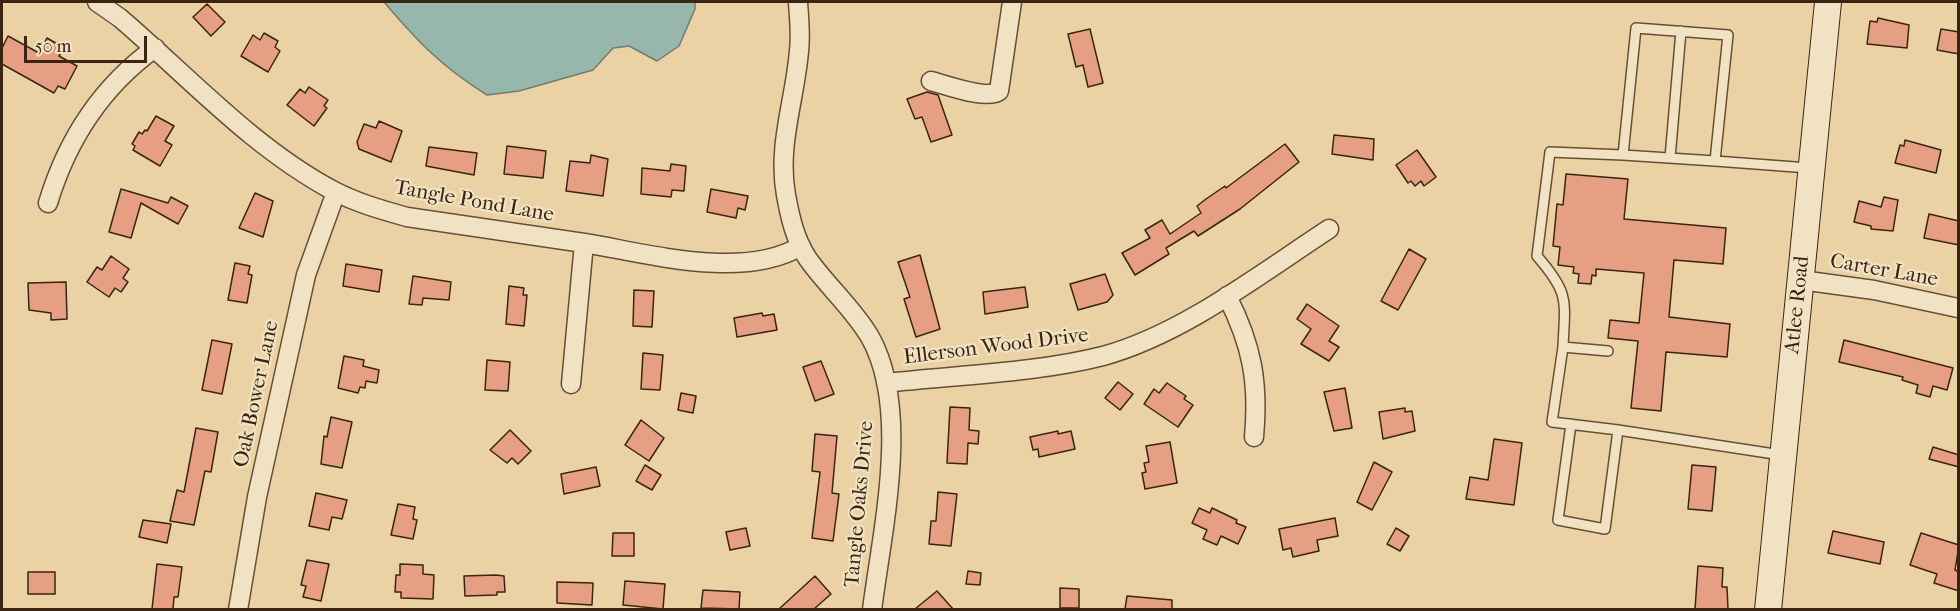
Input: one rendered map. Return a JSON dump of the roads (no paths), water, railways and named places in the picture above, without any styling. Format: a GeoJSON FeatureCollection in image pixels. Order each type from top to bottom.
{"type":"FeatureCollection","features":[{"type":"Feature","properties":{"kind":"main road","name":"Atlee Road"},"geometry":{"type":"LineString","coordinates":[[1768,609],[1828,2]]}},
{"type":"Feature","properties":{"kind":"street","name":"Tangle Pond Lane"},"geometry":{"type":"LineString","coordinates":[[97,2],[155,48],[268,148],[300,171],[336,192],[372,207],[407,217],[694,261],[729,262],[772,258],[801,246]]}},
{"type":"Feature","properties":{"kind":"street","name":"Tangle Oaks Drive"},"geometry":{"type":"LineString","coordinates":[[798,2],[799,52],[785,129],[783,164],[793,229],[801,246],[870,338],[886,383],[891,418],[891,448],[872,609]]}},
{"type":"Feature","properties":{"kind":"street"},"geometry":{"type":"LineString","coordinates":[[931,81],[982,94],[994,95],[999,91],[1012,2]]}},
{"type":"Feature","properties":{"kind":"street"},"geometry":{"type":"LineString","coordinates":[[48,203],[57,173],[79,129],[98,102],[121,77],[155,48]]}},
{"type":"Feature","properties":{"kind":"street","name":"Oak Bower Lane"},"geometry":{"type":"LineString","coordinates":[[238,609],[257,496],[306,275],[336,192]]}},
{"type":"Feature","properties":{"kind":"street","name":"Ellerson Wood Drive"},"geometry":{"type":"LineString","coordinates":[[886,383],[1072,363],[1137,344],[1227,296],[1329,229]]}},
{"type":"Feature","properties":{"kind":"street"},"geometry":{"type":"LineString","coordinates":[[571,384],[584,243]]}},
{"type":"Feature","properties":{"kind":"street","name":"Carter Lane"},"geometry":{"type":"LineString","coordinates":[[1801,280],[1874,290],[1959,308]]}},
{"type":"Feature","properties":{"kind":"street"},"geometry":{"type":"LineString","coordinates":[[1227,296],[1241,324],[1251,353],[1257,407],[1254,437]]}},
{"type":"Feature","properties":{"kind":"lane"},"geometry":{"type":"LineString","coordinates":[[1623,155],[1636,28],[1728,35],[1715,161]]}},
{"type":"Feature","properties":{"kind":"lane"},"geometry":{"type":"LineString","coordinates":[[1670,158],[1681,31]]}},
{"type":"Feature","properties":{"kind":"lane"},"geometry":{"type":"LineString","coordinates":[[1784,455],[1552,422],[1563,348],[1565,297],[1553,275],[1537,256],[1550,152],[1812,169]]}},
{"type":"Feature","properties":{"kind":"lane"},"geometry":{"type":"LineString","coordinates":[[1563,348],[1608,351]]}},
{"type":"Feature","properties":{"kind":"lane"},"geometry":{"type":"LineString","coordinates":[[1571,424],[1558,520],[1605,529],[1618,430]]}},
{"type":"Feature","properties":{"kind":"water"},"geometry":{"type":"Polygon","coordinates":[[[384,2],[695,2],[695,9],[679,46],[657,61],[629,46],[613,48],[593,70],[519,91],[487,95],[431,53],[384,2]]]}}]}
